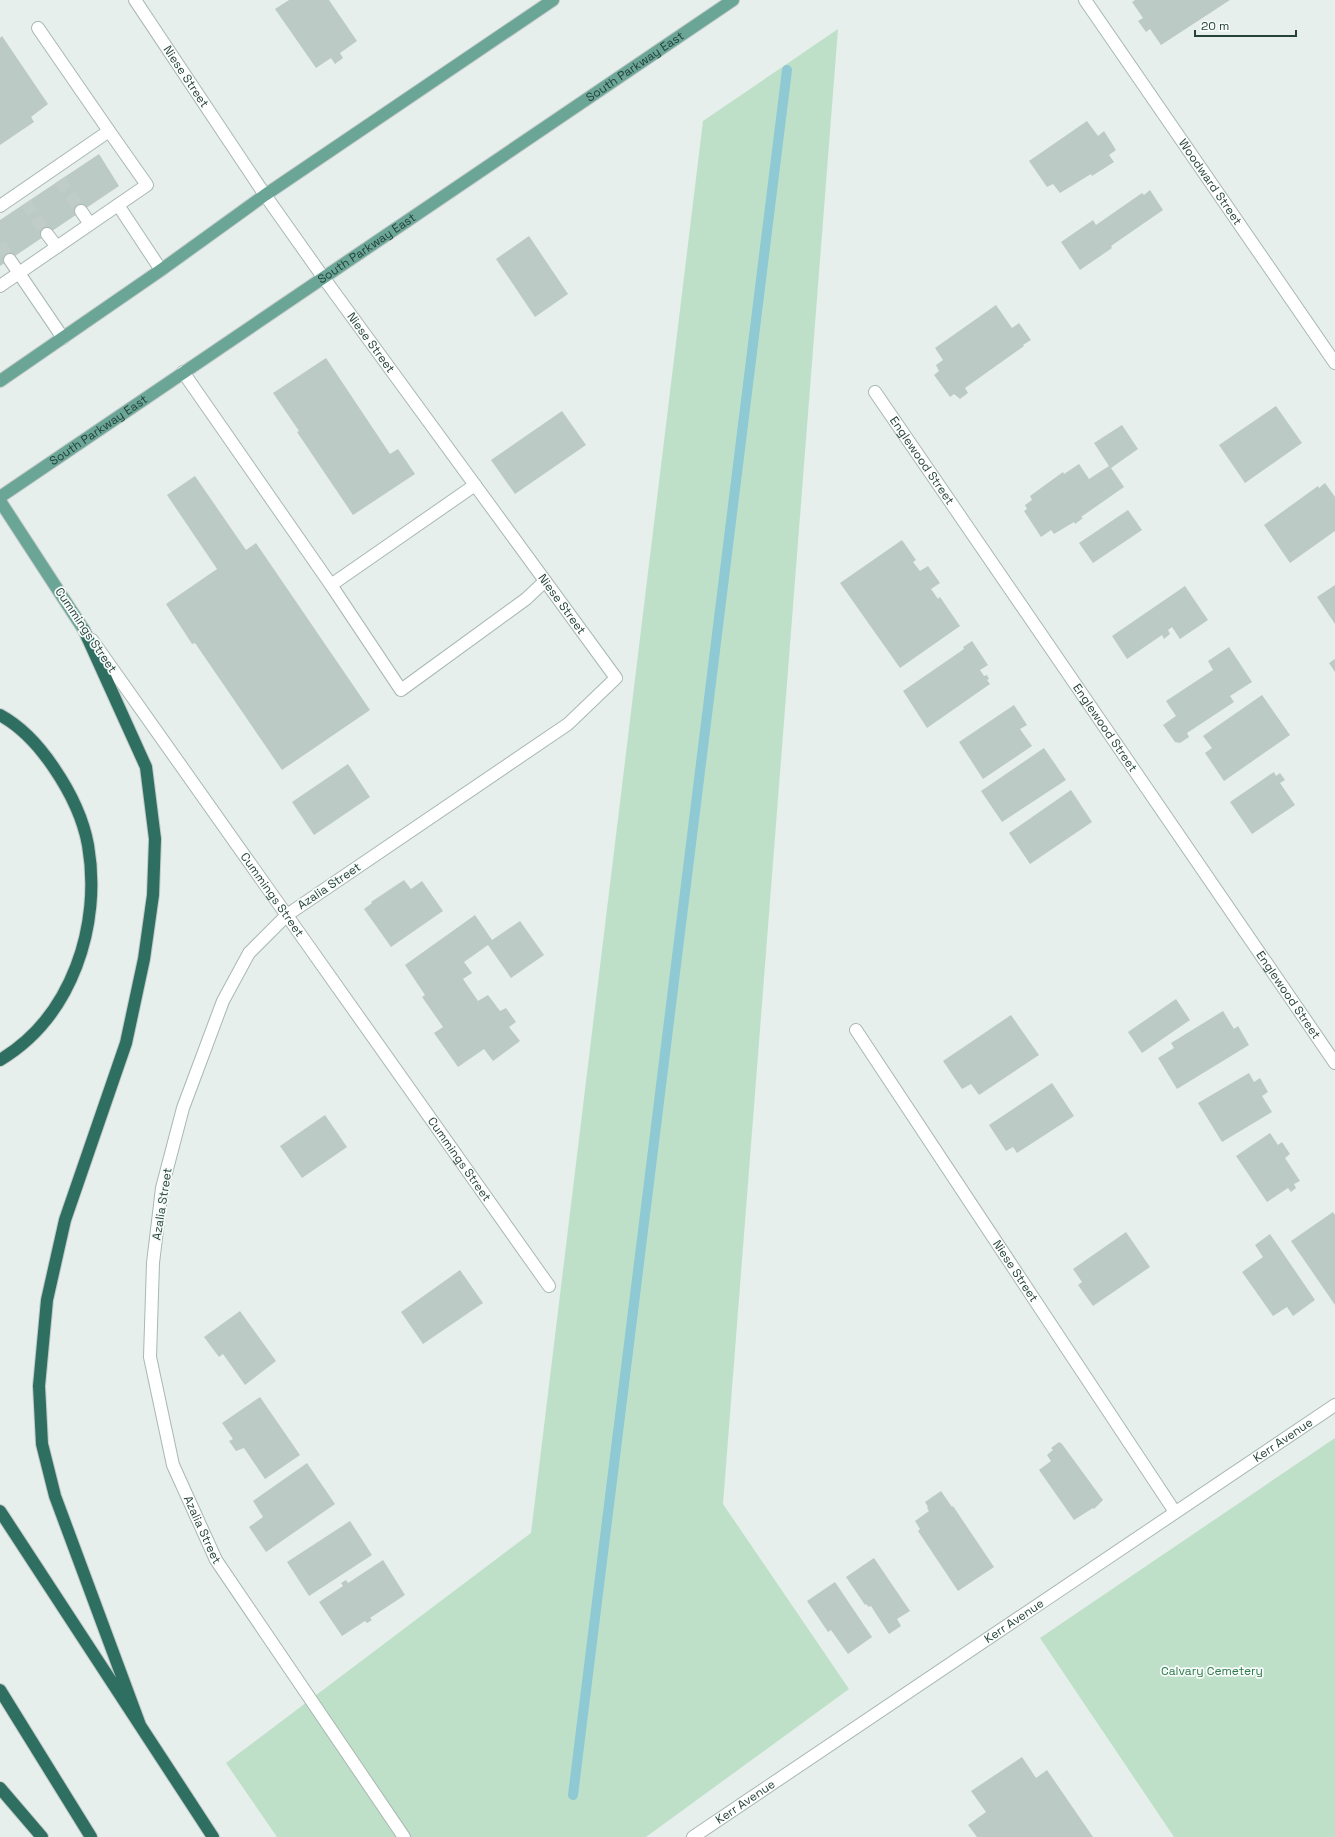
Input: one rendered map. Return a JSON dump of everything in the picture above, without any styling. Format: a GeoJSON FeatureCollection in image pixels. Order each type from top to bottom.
{"type":"FeatureCollection","features":[{"type":"Feature","properties":{"kind":"highway"},"geometry":{"type":"LineString","coordinates":[[84,630],[146,767],[155,839],[153,895],[144,959],[126,1042],[65,1220],[47,1300],[39,1386],[42,1444],[55,1496],[140,1725]]}},
{"type":"Feature","properties":{"kind":"highway"},"geometry":{"type":"LineString","coordinates":[[0,715],[7,719],[38,746],[63,782],[82,823],[88,844],[92,882],[89,920],[85,941],[67,986],[54,1010],[42,1024],[25,1041],[0,1060]]}},
{"type":"Feature","properties":{"kind":"highway"},"geometry":{"type":"LineString","coordinates":[[0,1511],[213,1837]]}},
{"type":"Feature","properties":{"kind":"highway"},"geometry":{"type":"LineString","coordinates":[[0,1690],[91,1837]]}},
{"type":"Feature","properties":{"kind":"highway"},"geometry":{"type":"LineString","coordinates":[[0,1788],[42,1837]]}},
{"type":"Feature","properties":{"kind":"main road"},"geometry":{"type":"LineString","coordinates":[[0,381],[161,270],[265,195],[553,0]]}},
{"type":"Feature","properties":{"kind":"main road","name":"South Parkway East"},"geometry":{"type":"LineString","coordinates":[[0,497],[323,276],[733,0]]}},
{"type":"Feature","properties":{"kind":"main road","name":"Cummings Street"},"geometry":{"type":"LineString","coordinates":[[0,501],[84,630]]}},
{"type":"Feature","properties":{"kind":"street","name":"Niese Street"},"geometry":{"type":"LineString","coordinates":[[135,0],[265,195],[616,678]]}},
{"type":"Feature","properties":{"kind":"street","name":"Woodward Street"},"geometry":{"type":"LineString","coordinates":[[1085,0],[1335,363]]}},
{"type":"Feature","properties":{"kind":"street"},"geometry":{"type":"LineString","coordinates":[[0,286],[147,185],[38,28]]}},
{"type":"Feature","properties":{"kind":"street"},"geometry":{"type":"LineString","coordinates":[[0,206],[109,131]]}},
{"type":"Feature","properties":{"kind":"street"},"geometry":{"type":"LineString","coordinates":[[53,170],[60,180]]}},
{"type":"Feature","properties":{"kind":"street"},"geometry":{"type":"LineString","coordinates":[[19,193],[26,203]]}},
{"type":"Feature","properties":{"kind":"street"},"geometry":{"type":"LineString","coordinates":[[118,205],[161,270]]}},
{"type":"Feature","properties":{"kind":"street"},"geometry":{"type":"LineString","coordinates":[[81,211],[90,224]]}},
{"type":"Feature","properties":{"kind":"street"},"geometry":{"type":"LineString","coordinates":[[47,234],[57,247]]}},
{"type":"Feature","properties":{"kind":"street"},"geometry":{"type":"LineString","coordinates":[[10,260],[63,338]]}},
{"type":"Feature","properties":{"kind":"street"},"geometry":{"type":"LineString","coordinates":[[183,372],[331,585],[401,690],[526,599],[546,581]]}},
{"type":"Feature","properties":{"kind":"street","name":"Englewood Street"},"geometry":{"type":"LineString","coordinates":[[875,392],[1335,1063]]}},
{"type":"Feature","properties":{"kind":"street"},"geometry":{"type":"LineString","coordinates":[[331,585],[475,485]]}},
{"type":"Feature","properties":{"kind":"street","name":"Cummings Street"},"geometry":{"type":"LineString","coordinates":[[84,630],[549,1286]]}},
{"type":"Feature","properties":{"kind":"street","name":"Azalia Street"},"geometry":{"type":"LineString","coordinates":[[404,1837],[216,1560],[174,1465],[150,1357],[153,1263],[162,1188],[183,1108],[223,1001],[249,953],[287,915],[568,724],[616,678]]}},
{"type":"Feature","properties":{"kind":"street","name":"Niese Street"},"geometry":{"type":"LineString","coordinates":[[856,1030],[1175,1512]]}},
{"type":"Feature","properties":{"kind":"street","name":"Kerr Avenue"},"geometry":{"type":"LineString","coordinates":[[693,1837],[1335,1405]]}},
{"type":"Feature","properties":{"kind":"green space"},"geometry":{"type":"Polygon","coordinates":[[[838,29],[723,1504],[849,1689],[646,1837],[277,1837],[226,1763],[531,1533],[703,121],[838,29]]]}},
{"type":"Feature","properties":{"kind":"green space","name":"Calvary Cemetery"},"geometry":{"type":"Polygon","coordinates":[[[1335,1438],[1335,1837],[1174,1837],[1040,1638],[1335,1438]]]}},
{"type":"Feature","properties":{"kind":"building"},"geometry":{"type":"Polygon","coordinates":[[[289,0],[329,0],[357,41],[340,53],[343,58],[335,64],[331,58],[316,68],[275,9],[289,0]]]}},
{"type":"Feature","properties":{"kind":"building"},"geometry":{"type":"Polygon","coordinates":[[[1135,0],[1230,0],[1161,45],[1150,29],[1146,32],[1138,21],[1143,18],[1132,2],[1135,0]]]}},
{"type":"Feature","properties":{"kind":"building"},"geometry":{"type":"Polygon","coordinates":[[[2,36],[48,104],[31,117],[34,122],[0,145],[0,38],[2,36]]]}},
{"type":"Feature","properties":{"kind":"building"},"geometry":{"type":"Polygon","coordinates":[[[1087,121],[1098,136],[1104,131],[1116,150],[1109,155],[1114,162],[1060,193],[1053,184],[1047,187],[1029,161],[1087,121]]]}},
{"type":"Feature","properties":{"kind":"building"},"geometry":{"type":"Polygon","coordinates":[[[99,154],[119,186],[0,266],[0,220],[99,154]]]}},
{"type":"Feature","properties":{"kind":"building"},"geometry":{"type":"Polygon","coordinates":[[[1150,190],[1163,210],[1111,246],[1112,248],[1080,270],[1061,242],[1093,220],[1096,225],[1142,193],[1144,195],[1150,190]]]}},
{"type":"Feature","properties":{"kind":"building"},"geometry":{"type":"Polygon","coordinates":[[[529,236],[568,294],[535,317],[496,259],[529,236]]]}},
{"type":"Feature","properties":{"kind":"building"},"geometry":{"type":"Polygon","coordinates":[[[996,305],[1012,328],[1019,323],[1031,340],[965,388],[968,393],[960,399],[954,394],[950,397],[934,375],[939,371],[936,365],[943,360],[935,348],[996,305]]]}},
{"type":"Feature","properties":{"kind":"building"},"geometry":{"type":"Polygon","coordinates":[[[326,358],[390,454],[398,449],[415,474],[353,515],[297,432],[299,431],[273,393],[326,358]]]}},
{"type":"Feature","properties":{"kind":"building"},"geometry":{"type":"Polygon","coordinates":[[[1276,406],[1302,443],[1245,483],[1219,445],[1276,406]]]}},
{"type":"Feature","properties":{"kind":"building"},"geometry":{"type":"Polygon","coordinates":[[[562,411],[586,445],[515,494],[491,460],[562,411]]]}},
{"type":"Feature","properties":{"kind":"building"},"geometry":{"type":"Polygon","coordinates":[[[1122,425],[1138,449],[1111,468],[1124,487],[1081,517],[1083,518],[1075,524],[1074,522],[1054,534],[1051,530],[1041,537],[1024,511],[1027,509],[1025,505],[1032,500],[1030,496],[1063,472],[1064,474],[1079,464],[1089,479],[1109,466],[1094,443],[1122,425]]]}},
{"type":"Feature","properties":{"kind":"building"},"geometry":{"type":"Polygon","coordinates":[[[195,476],[246,550],[256,543],[370,710],[282,770],[195,643],[192,644],[166,604],[217,569],[167,495],[195,476]]]}},
{"type":"Feature","properties":{"kind":"building"},"geometry":{"type":"Polygon","coordinates":[[[1325,483],[1335,497],[1335,531],[1290,563],[1264,525],[1318,486],[1319,488],[1325,483]]]}},
{"type":"Feature","properties":{"kind":"building"},"geometry":{"type":"Polygon","coordinates":[[[1128,510],[1142,530],[1093,563],[1079,543],[1128,510]]]}},
{"type":"Feature","properties":{"kind":"building"},"geometry":{"type":"Polygon","coordinates":[[[902,540],[916,560],[913,562],[920,571],[928,566],[940,583],[931,589],[938,599],[940,597],[960,626],[900,668],[840,583],[902,540]]]}},
{"type":"Feature","properties":{"kind":"building"},"geometry":{"type":"Polygon","coordinates":[[[1335,585],[1335,624],[1317,597],[1335,585]]]}},
{"type":"Feature","properties":{"kind":"building"},"geometry":{"type":"Polygon","coordinates":[[[1185,586],[1208,620],[1180,639],[1172,627],[1168,630],[1170,634],[1164,639],[1162,635],[1127,659],[1112,636],[1185,586]]]}},
{"type":"Feature","properties":{"kind":"building"},"geometry":{"type":"Polygon","coordinates":[[[972,641],[988,665],[980,670],[984,676],[987,675],[989,679],[987,680],[990,684],[927,728],[903,691],[964,649],[963,647],[972,641]]]}},
{"type":"Feature","properties":{"kind":"building"},"geometry":{"type":"Polygon","coordinates":[[[1229,647],[1252,682],[1230,696],[1234,702],[1187,733],[1189,737],[1180,743],[1175,742],[1163,725],[1176,716],[1166,701],[1213,670],[1208,661],[1229,647]]]}},
{"type":"Feature","properties":{"kind":"building"},"geometry":{"type":"Polygon","coordinates":[[[1335,659],[1335,672],[1329,663],[1335,659]]]}},
{"type":"Feature","properties":{"kind":"building"},"geometry":{"type":"Polygon","coordinates":[[[1262,695],[1290,735],[1224,781],[1205,753],[1212,748],[1203,736],[1262,695]]]}},
{"type":"Feature","properties":{"kind":"building"},"geometry":{"type":"Polygon","coordinates":[[[1014,705],[1027,725],[1020,729],[1032,746],[983,779],[959,742],[1014,705]]]}},
{"type":"Feature","properties":{"kind":"building"},"geometry":{"type":"Polygon","coordinates":[[[1044,748],[1066,780],[1002,822],[981,791],[1044,748]]]}},
{"type":"Feature","properties":{"kind":"building"},"geometry":{"type":"Polygon","coordinates":[[[348,764],[370,797],[314,835],[292,802],[348,764]]]}},
{"type":"Feature","properties":{"kind":"building"},"geometry":{"type":"Polygon","coordinates":[[[1274,772],[1276,776],[1280,773],[1285,780],[1280,783],[1295,805],[1252,834],[1230,802],[1274,772]]]}},
{"type":"Feature","properties":{"kind":"building"},"geometry":{"type":"Polygon","coordinates":[[[1071,790],[1092,822],[1030,864],[1009,833],[1071,790]]]}},
{"type":"Feature","properties":{"kind":"building"},"geometry":{"type":"Polygon","coordinates":[[[404,880],[411,889],[422,881],[443,911],[391,947],[364,909],[372,903],[371,902],[404,880]]]}},
{"type":"Feature","properties":{"kind":"building"},"geometry":{"type":"Polygon","coordinates":[[[475,915],[492,940],[520,921],[544,955],[511,978],[488,945],[464,962],[472,973],[463,979],[478,1001],[488,995],[500,1011],[506,1008],[516,1022],[509,1027],[520,1041],[493,1061],[484,1049],[458,1067],[434,1033],[443,1027],[422,997],[425,995],[405,965],[475,915]]]}},
{"type":"Feature","properties":{"kind":"building"},"geometry":{"type":"Polygon","coordinates":[[[1176,999],[1190,1020],[1142,1053],[1128,1032],[1176,999]]]}},
{"type":"Feature","properties":{"kind":"building"},"geometry":{"type":"Polygon","coordinates":[[[1223,1011],[1234,1029],[1238,1026],[1249,1045],[1177,1089],[1158,1058],[1174,1048],[1171,1043],[1223,1011]]]}},
{"type":"Feature","properties":{"kind":"building"},"geometry":{"type":"Polygon","coordinates":[[[1011,1015],[1039,1055],[979,1095],[971,1084],[962,1089],[943,1061],[1011,1015]]]}},
{"type":"Feature","properties":{"kind":"building"},"geometry":{"type":"Polygon","coordinates":[[[1249,1073],[1254,1082],[1260,1078],[1268,1092],[1262,1096],[1272,1112],[1222,1142],[1198,1103],[1249,1073]]]}},
{"type":"Feature","properties":{"kind":"building"},"geometry":{"type":"Polygon","coordinates":[[[1052,1083],[1074,1116],[1017,1153],[1013,1147],[1006,1151],[989,1125],[1052,1083]]]}},
{"type":"Feature","properties":{"kind":"building"},"geometry":{"type":"Polygon","coordinates":[[[325,1115],[347,1147],[302,1178],[280,1146],[325,1115]]]}},
{"type":"Feature","properties":{"kind":"building"},"geometry":{"type":"Polygon","coordinates":[[[1270,1133],[1278,1145],[1282,1142],[1290,1154],[1285,1158],[1300,1181],[1294,1184],[1296,1188],[1291,1192],[1288,1188],[1267,1202],[1236,1156],[1270,1133]]]}},
{"type":"Feature","properties":{"kind":"building"},"geometry":{"type":"Polygon","coordinates":[[[1333,1212],[1335,1215],[1335,1305],[1291,1241],[1333,1212]]]}},
{"type":"Feature","properties":{"kind":"building"},"geometry":{"type":"Polygon","coordinates":[[[1126,1232],[1150,1267],[1093,1306],[1078,1285],[1082,1282],[1073,1269],[1126,1232]]]}},
{"type":"Feature","properties":{"kind":"building"},"geometry":{"type":"Polygon","coordinates":[[[1270,1234],[1315,1300],[1293,1316],[1287,1307],[1273,1316],[1242,1272],[1263,1257],[1255,1245],[1270,1234]]]}},
{"type":"Feature","properties":{"kind":"building"},"geometry":{"type":"Polygon","coordinates":[[[460,1270],[483,1303],[423,1344],[401,1312],[460,1270]]]}},
{"type":"Feature","properties":{"kind":"building"},"geometry":{"type":"Polygon","coordinates":[[[240,1311],[276,1361],[245,1385],[223,1354],[219,1357],[204,1337],[240,1311]]]}},
{"type":"Feature","properties":{"kind":"building"},"geometry":{"type":"Polygon","coordinates":[[[260,1397],[300,1455],[265,1479],[244,1448],[236,1451],[229,1441],[233,1439],[222,1423],[260,1397]]]}},
{"type":"Feature","properties":{"kind":"building"},"geometry":{"type":"Polygon","coordinates":[[[1059,1442],[1103,1500],[1094,1509],[1093,1508],[1074,1520],[1039,1470],[1051,1461],[1047,1455],[1053,1450],[1051,1448],[1059,1442]]]}},
{"type":"Feature","properties":{"kind":"building"},"geometry":{"type":"Polygon","coordinates":[[[307,1463],[335,1504],[266,1552],[249,1527],[263,1517],[253,1501],[307,1463]]]}},
{"type":"Feature","properties":{"kind":"building"},"geometry":{"type":"Polygon","coordinates":[[[941,1491],[952,1507],[953,1506],[994,1567],[958,1591],[918,1531],[920,1529],[915,1521],[929,1511],[925,1502],[941,1491]]]}},
{"type":"Feature","properties":{"kind":"building"},"geometry":{"type":"Polygon","coordinates":[[[350,1521],[372,1555],[309,1596],[287,1562],[350,1521]]]}},
{"type":"Feature","properties":{"kind":"building"},"geometry":{"type":"Polygon","coordinates":[[[874,1558],[910,1611],[897,1619],[901,1626],[889,1634],[871,1606],[869,1607],[866,1604],[865,1605],[846,1577],[874,1558]]]}},
{"type":"Feature","properties":{"kind":"building"},"geometry":{"type":"Polygon","coordinates":[[[383,1560],[405,1595],[370,1618],[372,1620],[367,1623],[365,1621],[342,1636],[319,1602],[343,1586],[341,1583],[346,1580],[348,1583],[383,1560]]]}},
{"type":"Feature","properties":{"kind":"building"},"geometry":{"type":"Polygon","coordinates":[[[835,1582],[872,1637],[848,1654],[831,1630],[828,1632],[807,1601],[835,1582]]]}},
{"type":"Feature","properties":{"kind":"building"},"geometry":{"type":"Polygon","coordinates":[[[1022,1757],[1036,1778],[1047,1770],[1093,1837],[977,1837],[968,1825],[986,1812],[971,1791],[1022,1757]]]}},
{"type":"Feature","properties":{"kind":"waterway"},"geometry":{"type":"LineString","coordinates":[[573,1795],[787,70]]}},
{"type":"Feature","properties":{"kind":"tunnel"},"geometry":{"type":"LineString","coordinates":[[60,180],[81,211]]}},
{"type":"Feature","properties":{"kind":"tunnel"},"geometry":{"type":"LineString","coordinates":[[26,203],[47,234]]}},
{"type":"Feature","properties":{"kind":"tunnel"},"geometry":{"type":"LineString","coordinates":[[0,244],[10,260]]}}]}
